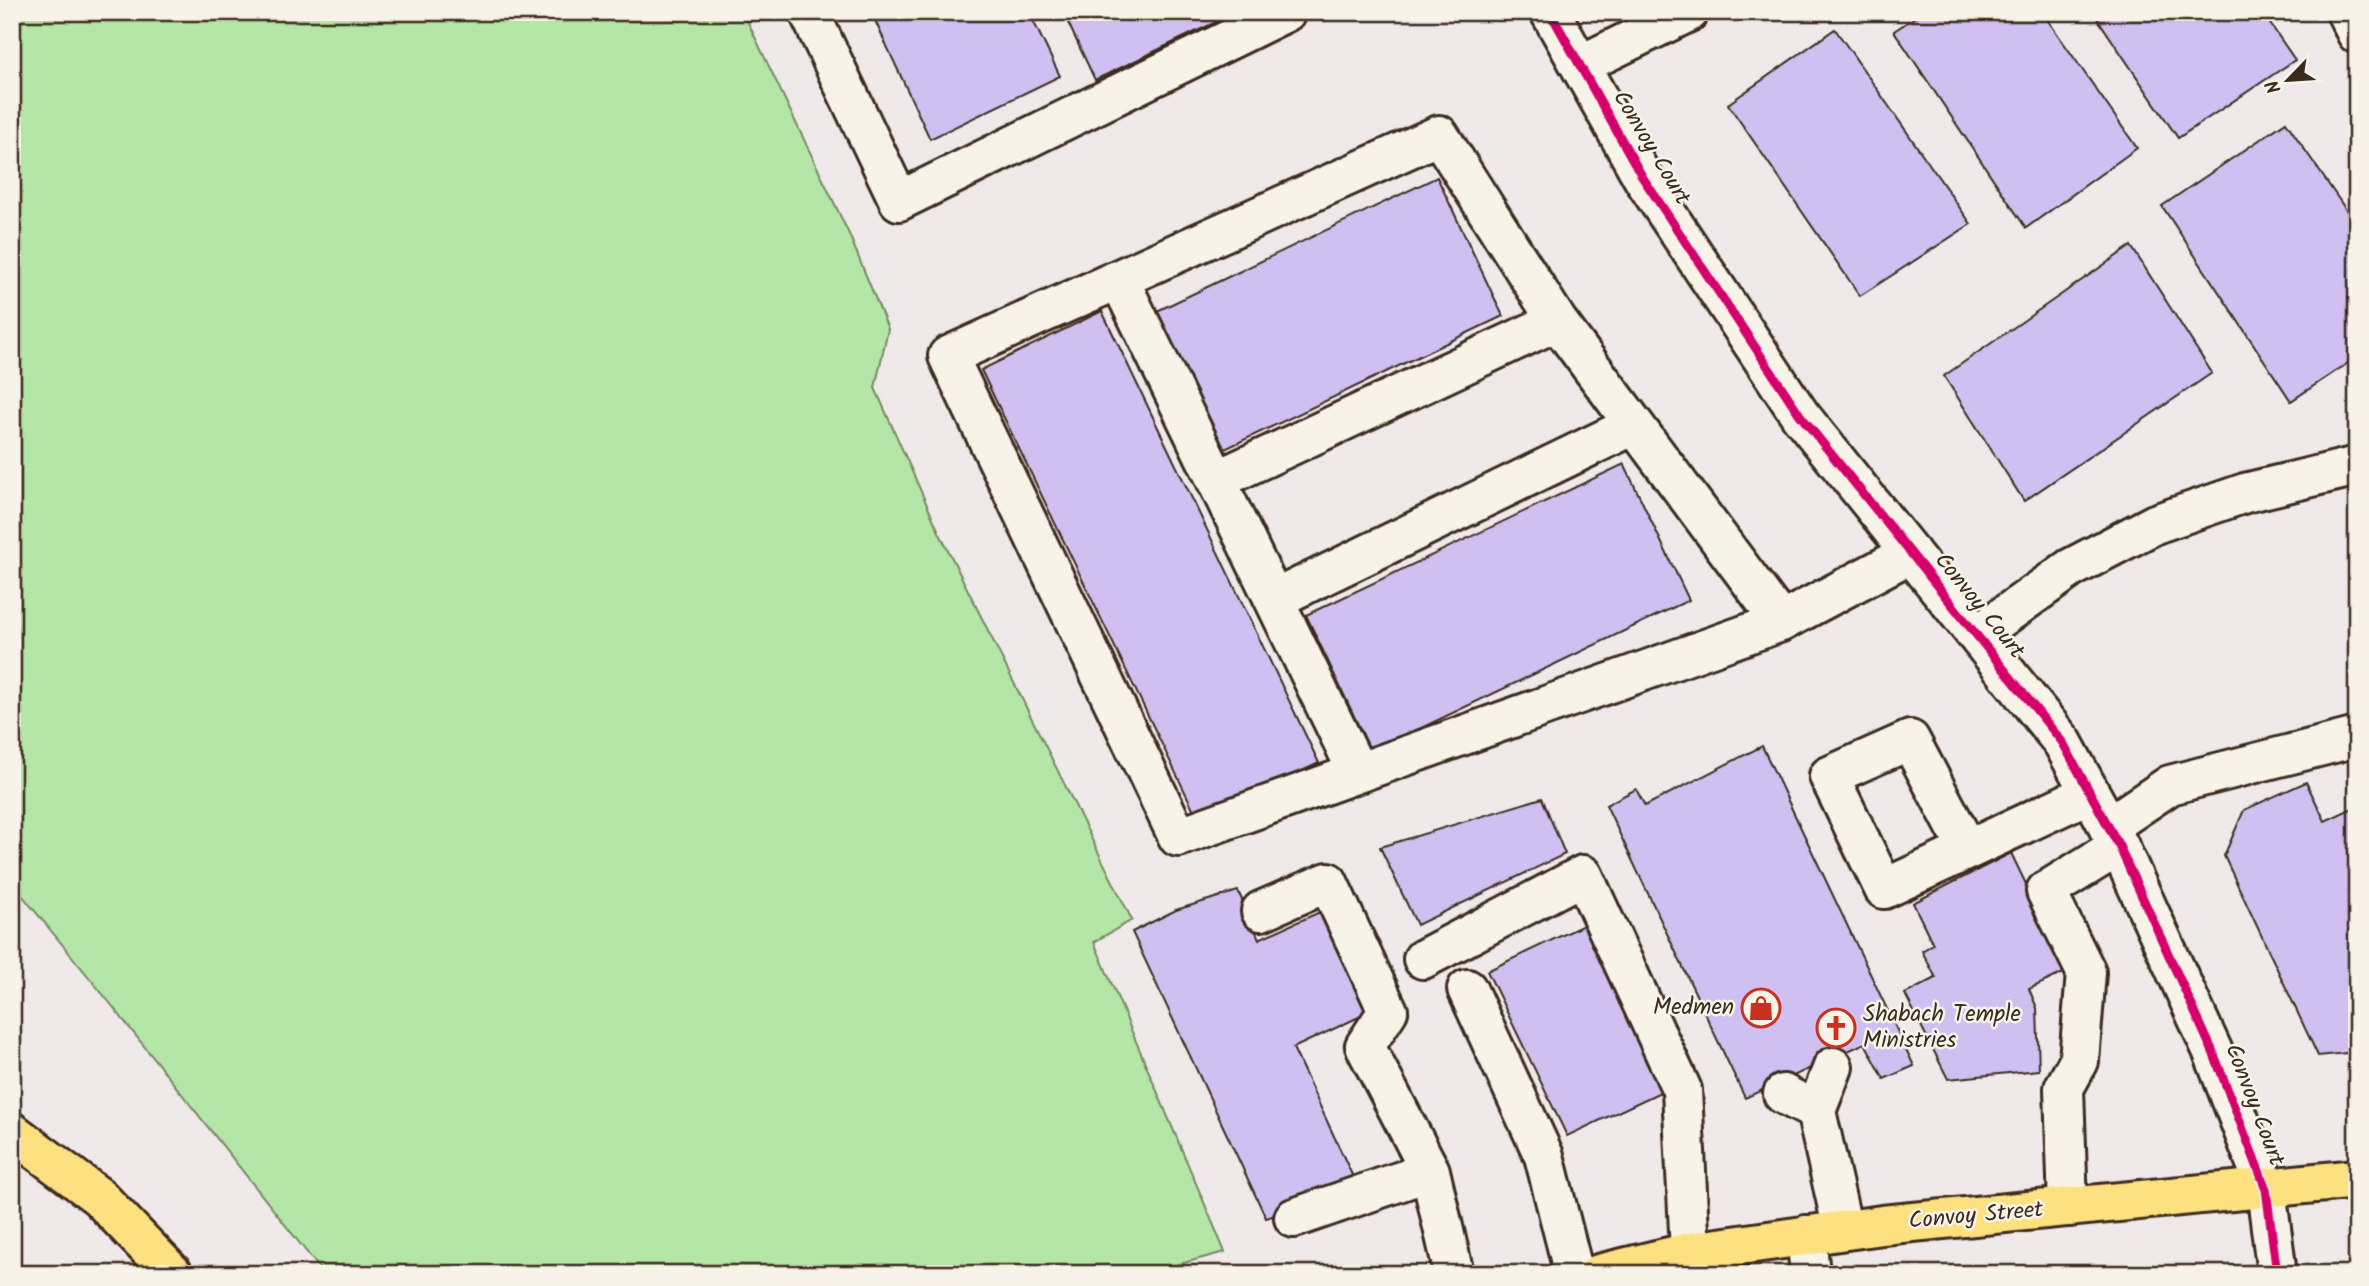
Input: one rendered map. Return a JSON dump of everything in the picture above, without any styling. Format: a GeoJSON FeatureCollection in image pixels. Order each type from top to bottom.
{"type":"FeatureCollection","features":[{"type":"Feature","properties":{"kind":"main road"},"geometry":{"type":"LineString","coordinates":[[12,1132],[99,1197],[173,1274]]}},
{"type":"Feature","properties":{"kind":"main road","name":"Convoy Street"},"geometry":{"type":"LineString","coordinates":[[1599,1274],[1690,1252],[1843,1230],[2357,1179]]}},
{"type":"Feature","properties":{"kind":"street"},"geometry":{"type":"LineString","coordinates":[[809,12],[899,201],[1286,12]]}},
{"type":"Feature","properties":{"kind":"street","name":"Convoy Court"},"geometry":{"type":"LineString","coordinates":[[1550,12],[1643,178],[1800,415],[2063,743],[2114,836],[2213,1052],[2266,1189],[2277,1274]]}},
{"type":"Feature","properties":{"kind":"street"},"geometry":{"type":"LineString","coordinates":[[1580,65],[1689,12]]}},
{"type":"Feature","properties":{"kind":"street"},"geometry":{"type":"LineString","coordinates":[[2346,12],[2357,34]]}},
{"type":"Feature","properties":{"kind":"street"},"geometry":{"type":"LineString","coordinates":[[1782,622],[1557,321],[1439,135],[948,356],[1178,837],[1782,622],[1911,553]]}},
{"type":"Feature","properties":{"kind":"street"},"geometry":{"type":"LineString","coordinates":[[1119,279],[1359,773]]}},
{"type":"Feature","properties":{"kind":"street"},"geometry":{"type":"LineString","coordinates":[[1217,480],[1557,321]]}},
{"type":"Feature","properties":{"kind":"street"},"geometry":{"type":"LineString","coordinates":[[1275,599],[1634,425]]}},
{"type":"Feature","properties":{"kind":"street"},"geometry":{"type":"LineString","coordinates":[[1978,635],[2071,568],[2155,524],[2245,493],[2357,466]]}},
{"type":"Feature","properties":{"kind":"street"},"geometry":{"type":"LineString","coordinates":[[2068,1207],[2064,1088],[2079,1061],[2086,972],[2046,891],[2114,836],[2170,785],[2357,737]]}},
{"type":"Feature","properties":{"kind":"street"},"geometry":{"type":"LineString","coordinates":[[1968,850],[2090,793]]}},
{"type":"Feature","properties":{"kind":"street"},"geometry":{"type":"LineString","coordinates":[[1423,959],[1583,875],[1682,1090],[1690,1252]]}},
{"type":"Feature","properties":{"kind":"street"},"geometry":{"type":"LineString","coordinates":[[1261,911],[1328,882],[1388,1010],[1365,1046],[1430,1171],[1454,1274]]}},
{"type":"Feature","properties":{"kind":"street"},"geometry":{"type":"LineString","coordinates":[[1467,989],[1544,1156],[1574,1274]]}},
{"type":"Feature","properties":{"kind":"street"},"geometry":{"type":"LineString","coordinates":[[1833,1066],[1816,1111],[1843,1230]]}},
{"type":"Feature","properties":{"kind":"street"},"geometry":{"type":"LineString","coordinates":[[1783,1094],[1816,1111]]}},
{"type":"Feature","properties":{"kind":"street"},"geometry":{"type":"LineString","coordinates":[[1294,1218],[1430,1171]]}},
{"type":"Feature","properties":{"kind":"street"},"geometry":{"type":"LineString","coordinates":[[1806,1236],[1810,1274]]}},
{"type":"Feature","properties":{"kind":"green space"},"geometry":{"type":"Polygon","coordinates":[[[12,12],[743,12],[849,234],[888,329],[875,388],[939,532],[1132,920],[1094,942],[1225,1252],[1142,1274],[324,1274],[12,883],[12,12]]]}},
{"type":"Feature","properties":{"kind":"building"},"geometry":{"type":"Polygon","coordinates":[[[871,12],[1029,12],[1060,76],[930,139],[871,12]]]}},
{"type":"Feature","properties":{"kind":"building"},"geometry":{"type":"Polygon","coordinates":[[[1063,12],[1237,12],[1095,80],[1063,12]]]}},
{"type":"Feature","properties":{"kind":"building"},"geometry":{"type":"Polygon","coordinates":[[[1923,12],[2042,12],[2137,148],[2026,228],[1894,31],[1923,12]]]}},
{"type":"Feature","properties":{"kind":"building"},"geometry":{"type":"Polygon","coordinates":[[[2093,12],[2262,12],[2295,60],[2178,138],[2093,12]]]}},
{"type":"Feature","properties":{"kind":"building"},"geometry":{"type":"Polygon","coordinates":[[[1835,29],[1971,224],[1860,296],[1728,104],[1835,29]]]}},
{"type":"Feature","properties":{"kind":"building"},"geometry":{"type":"Polygon","coordinates":[[[2286,122],[2357,226],[2357,357],[2291,401],[2162,206],[2286,122]]]}},
{"type":"Feature","properties":{"kind":"building"},"geometry":{"type":"Polygon","coordinates":[[[1437,177],[1503,316],[1223,450],[1157,311],[1437,177]]]}},
{"type":"Feature","properties":{"kind":"building"},"geometry":{"type":"Polygon","coordinates":[[[2131,246],[2212,373],[2024,501],[1944,376],[2131,246]]]}},
{"type":"Feature","properties":{"kind":"building"},"geometry":{"type":"Polygon","coordinates":[[[1102,311],[1319,763],[1199,821],[981,370],[1102,311]]]}},
{"type":"Feature","properties":{"kind":"building"},"geometry":{"type":"Polygon","coordinates":[[[1624,464],[1689,600],[1371,752],[1306,615],[1624,464]]]}},
{"type":"Feature","properties":{"kind":"building"},"geometry":{"type":"Polygon","coordinates":[[[1762,746],[1914,1066],[1884,1079],[1865,1043],[1745,1098],[1606,805],[1636,789],[1645,806],[1762,746]]]}},
{"type":"Feature","properties":{"kind":"building"},"geometry":{"type":"Polygon","coordinates":[[[2306,782],[2325,821],[2357,806],[2357,1052],[2318,1056],[2224,856],[2244,810],[2306,782]]]}},
{"type":"Feature","properties":{"kind":"building"},"geometry":{"type":"Polygon","coordinates":[[[1542,798],[1565,854],[1417,925],[1380,847],[1542,798]]]}},
{"type":"Feature","properties":{"kind":"building"},"geometry":{"type":"Polygon","coordinates":[[[2011,853],[2068,971],[2029,989],[2037,1008],[2039,1070],[1948,1079],[1905,994],[1936,978],[1922,951],[1933,944],[1913,903],[2011,853]]]}},
{"type":"Feature","properties":{"kind":"building"},"geometry":{"type":"Polygon","coordinates":[[[1238,891],[1259,939],[1329,908],[1376,1009],[1293,1048],[1353,1177],[1345,1194],[1266,1218],[1132,932],[1176,910],[1238,891]]]}},
{"type":"Feature","properties":{"kind":"building"},"geometry":{"type":"Polygon","coordinates":[[[1592,921],[1669,1088],[1567,1136],[1487,971],[1592,921]]]}},
{"type":"Feature","properties":{"kind":"cycle path"},"geometry":{"type":"LineString","coordinates":[[1550,12],[1643,178],[1800,415],[2063,743],[2119,846],[2213,1052],[2266,1189],[2277,1274]]}},
{"type":"Feature","properties":{"kind":"place","name":"Medmen"},"geometry":{"type":"Point","coordinates":[1761,1008]}},
{"type":"Feature","properties":{"kind":"place","name":"Shabach Temple Ministries"},"geometry":{"type":"Point","coordinates":[1836,1028]}}]}
